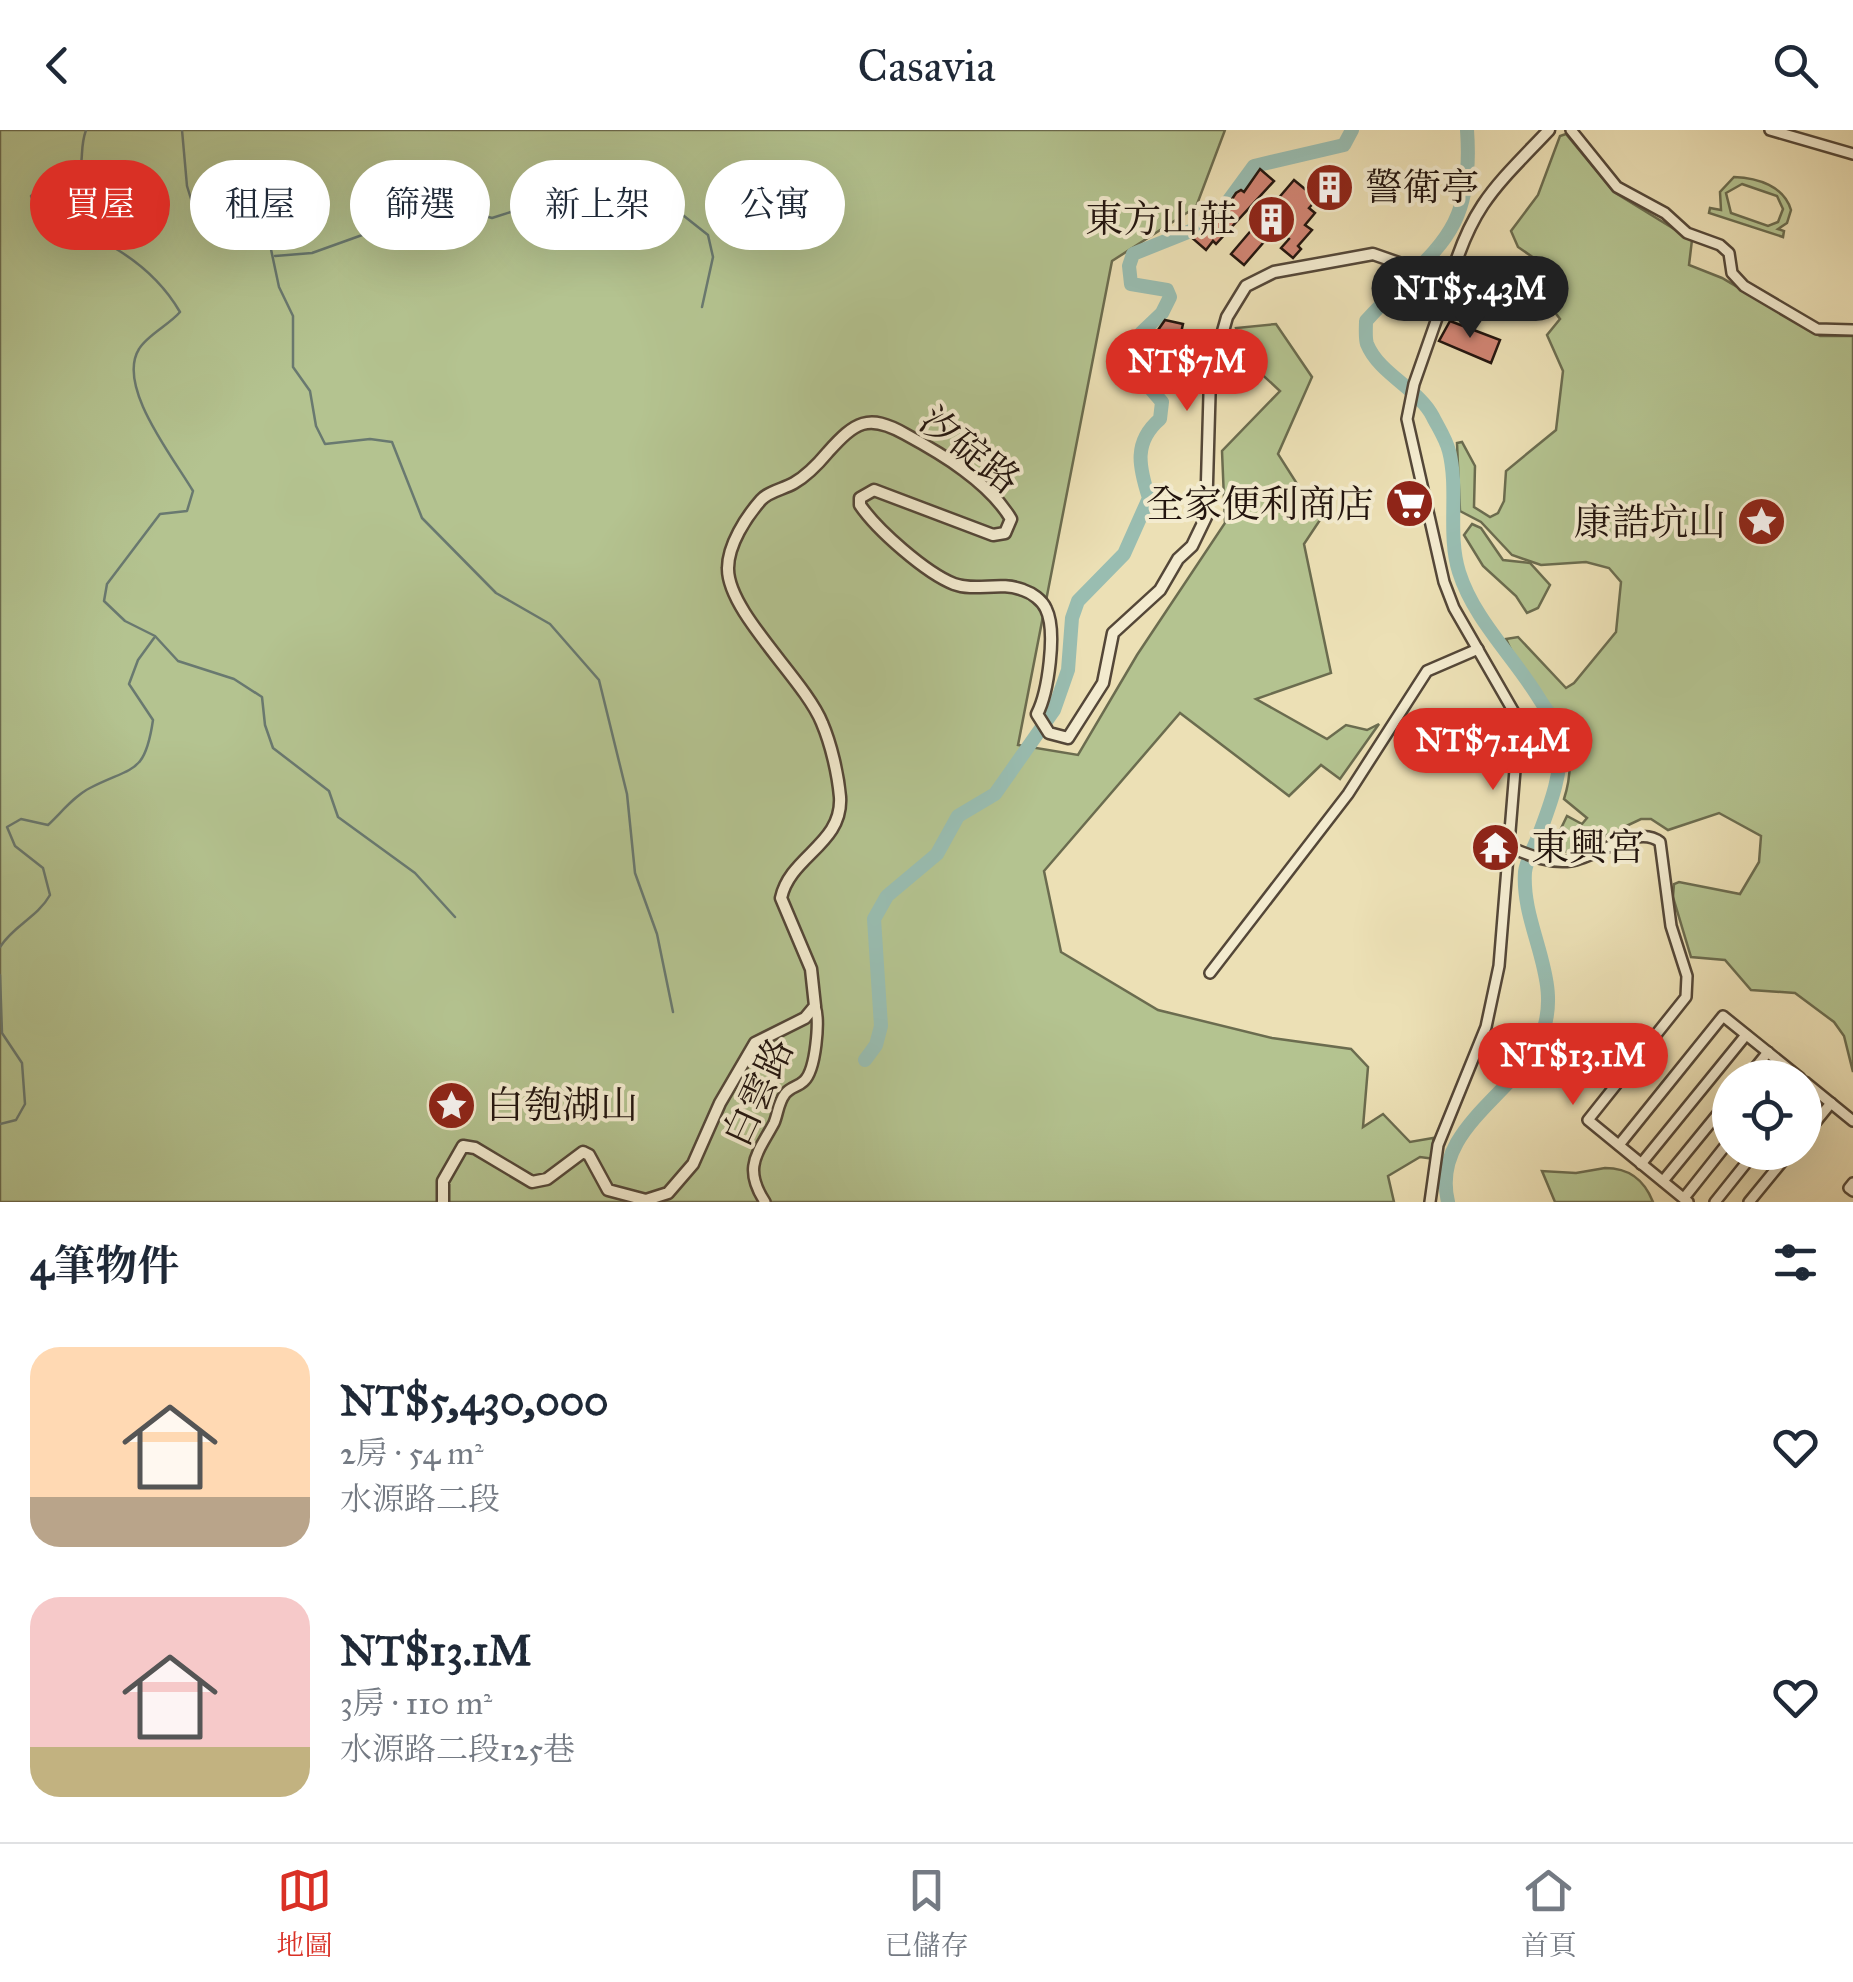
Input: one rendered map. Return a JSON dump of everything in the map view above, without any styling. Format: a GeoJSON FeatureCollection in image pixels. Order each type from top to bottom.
{"type":"FeatureCollection","features":[{"type":"Feature","properties":{"kind":"street"},"geometry":{"type":"LineString","coordinates":[[1430,1202],[1438,1145],[1488,1020],[1499,966],[1520,721],[1454,608],[1444,582],[1407,419],[1408,402],[1463,239],[1481,202],[1549,130]]}},
{"type":"Feature","properties":{"kind":"street"},"geometry":{"type":"LineString","coordinates":[[1571,130],[1609,181],[1665,214],[1687,234],[1720,244],[1729,253],[1732,273],[1744,286],[1817,329],[1853,330]]}},
{"type":"Feature","properties":{"kind":"street"},"geometry":{"type":"LineString","coordinates":[[1770,130],[1853,154]]}},
{"type":"Feature","properties":{"kind":"street","name":"汐碇路"},"geometry":{"type":"LineString","coordinates":[[815,1006],[810,969],[781,898],[788,880],[831,836],[840,804],[839,783],[822,721],[742,606],[728,573],[733,543],[762,499],[794,484],[854,428],[869,421],[882,422],[937,452],[998,499],[1011,519],[1005,534],[993,535],[874,490],[860,498],[860,505],[943,580],[960,587],[1020,588],[1043,603],[1048,611],[1050,651],[1040,719],[1048,733],[1068,738],[1103,684],[1113,632],[1160,590],[1178,559],[1192,546],[1206,517],[1210,377],[1227,317],[1246,286],[1274,272],[1373,254],[1450,282]]}},
{"type":"Feature","properties":{"kind":"street"},"geometry":{"type":"LineString","coordinates":[[1210,973],[1348,794],[1426,671],[1478,649]]}},
{"type":"Feature","properties":{"kind":"street"},"geometry":{"type":"LineString","coordinates":[[1512,848],[1543,860],[1569,862],[1639,835],[1656,837],[1660,842],[1671,926],[1687,976],[1686,997],[1588,1120],[1686,1200],[1712,1165]]}},
{"type":"Feature","properties":{"kind":"street"},"geometry":{"type":"LineString","coordinates":[[443,1202],[444,1181],[463,1146],[475,1148],[532,1182],[547,1179],[582,1152],[589,1155],[608,1190],[646,1200],[668,1193],[693,1164],[720,1102],[755,1042],[805,1018],[815,1006]]}},
{"type":"Feature","properties":{"kind":"street","name":"白雲路"},"geometry":{"type":"LineString","coordinates":[[765,1202],[758,1192],[754,1160],[759,1143],[772,1127],[780,1100],[788,1090],[805,1081],[809,1072],[820,1018],[815,1006]]}},
{"type":"Feature","properties":{"kind":"street"},"geometry":{"type":"LineString","coordinates":[[1619,1145],[1723,1016],[1778,1060]]}},
{"type":"Feature","properties":{"kind":"street"},"geometry":{"type":"LineString","coordinates":[[1641,1164],[1746,1035]]}},
{"type":"Feature","properties":{"kind":"street"},"geometry":{"type":"LineString","coordinates":[[1762,1060],[1768,1052]]}},
{"type":"Feature","properties":{"kind":"street"},"geometry":{"type":"LineString","coordinates":[[1822,1096],[1853,1120]]}},
{"type":"Feature","properties":{"kind":"street"},"geometry":{"type":"LineString","coordinates":[[1822,1115],[1832,1103]]}},
{"type":"Feature","properties":{"kind":"street"},"geometry":{"type":"LineString","coordinates":[[1663,1182],[1712,1121]]}},
{"type":"Feature","properties":{"kind":"street"},"geometry":{"type":"LineString","coordinates":[[1715,1202],[1741,1170]]}},
{"type":"Feature","properties":{"kind":"street"},"geometry":{"type":"LineString","coordinates":[[1750,1202],[1776,1170]]}},
{"type":"Feature","properties":{"kind":"street"},"geometry":{"type":"LineString","coordinates":[[1853,1183],[1849,1188],[1853,1191]]}},
{"type":"Feature","properties":{"kind":"green space"},"geometry":{"type":"Polygon","coordinates":[[[0,130],[1225,130],[1196,207],[1112,261],[1018,745],[1078,755],[1137,655],[1225,523],[1222,451],[1280,391],[1243,357],[1236,328],[1276,324],[1312,377],[1278,454],[1320,520],[1304,544],[1331,673],[1256,699],[1327,739],[1346,725],[1367,730],[1379,724],[1340,779],[1321,765],[1289,796],[1180,713],[1044,871],[1061,952],[1158,1010],[1272,1038],[1351,1049],[1368,1067],[1363,1127],[1383,1114],[1410,1142],[1433,1138],[1435,1159],[1420,1157],[1388,1176],[1394,1202],[0,1202],[0,130]]]}},
{"type":"Feature","properties":{"kind":"green space"},"geometry":{"type":"Polygon","coordinates":[[[1566,134],[1614,192],[1692,240],[1689,265],[1722,278],[1820,336],[1853,336],[1853,1072],[1844,1036],[1834,1022],[1795,993],[1751,990],[1725,960],[1691,957],[1673,897],[1674,884],[1740,894],[1759,862],[1761,836],[1719,813],[1668,830],[1651,819],[1641,819],[1569,853],[1553,845],[1567,816],[1582,824],[1587,818],[1564,799],[1569,751],[1563,731],[1506,639],[1518,637],[1566,688],[1616,632],[1621,582],[1609,568],[1586,562],[1541,565],[1512,555],[1481,522],[1460,511],[1457,443],[1462,442],[1475,466],[1474,507],[1490,517],[1498,513],[1504,501],[1506,471],[1556,430],[1563,371],[1547,335],[1560,319],[1544,298],[1547,267],[1518,247],[1511,231],[1538,195],[1560,136],[1566,134]]]}},
{"type":"Feature","properties":{"kind":"green space"},"geometry":{"type":"Polygon","coordinates":[[[1734,177],[1752,179],[1776,189],[1791,210],[1787,223],[1778,229],[1784,231],[1783,237],[1709,213],[1710,208],[1721,210],[1720,192],[1734,177]],[[1742,184],[1726,193],[1731,213],[1768,226],[1778,222],[1783,209],[1777,196],[1742,184]]]}},
{"type":"Feature","properties":{"kind":"green space"},"geometry":{"type":"Polygon","coordinates":[[[1472,524],[1481,528],[1503,560],[1530,563],[1550,585],[1538,608],[1527,613],[1516,596],[1483,566],[1464,535],[1472,524]]]}},
{"type":"Feature","properties":{"kind":"green space"},"geometry":{"type":"Polygon","coordinates":[[[1605,1168],[1635,1176],[1653,1202],[1555,1202],[1542,1171],[1576,1173],[1605,1168]]]}},
{"type":"Feature","properties":{"kind":"building"},"geometry":{"type":"Polygon","coordinates":[[[1260,169],[1274,181],[1206,250],[1191,237],[1213,228],[1236,193],[1244,192],[1260,169]]]}},
{"type":"Feature","properties":{"kind":"building","name":"東方山莊"},"geometry":{"type":"Polygon","coordinates":[[[1294,180],[1317,199],[1309,208],[1315,213],[1305,225],[1312,230],[1298,246],[1301,249],[1293,258],[1281,248],[1289,239],[1276,228],[1244,265],[1231,254],[1294,180]]]}},
{"type":"Feature","properties":{"kind":"building"},"geometry":{"type":"Polygon","coordinates":[[[1165,320],[1183,324],[1169,387],[1151,382],[1161,342],[1156,341],[1158,330],[1165,320]]]}},
{"type":"Feature","properties":{"kind":"building"},"geometry":{"type":"Polygon","coordinates":[[[1450,321],[1500,340],[1491,363],[1439,341],[1450,321]]]}},
{"type":"Feature","properties":{"kind":"waterway"},"geometry":{"type":"LineString","coordinates":[[86,130],[80,171],[73,188],[43,186],[31,196],[38,212],[99,239],[136,262],[180,312],[139,349],[134,364],[135,382],[150,421],[193,491],[187,511],[160,514],[107,584],[104,601],[125,621],[155,636],[178,661],[234,679],[262,697],[273,748],[329,791],[338,817],[415,873],[455,917]]}},
{"type":"Feature","properties":{"kind":"waterway"},"geometry":{"type":"LineString","coordinates":[[182,130],[187,186],[196,215],[269,240],[279,287],[293,316],[293,367],[310,391],[316,426],[325,444],[370,439],[392,442],[422,518],[496,593],[550,624],[599,680],[627,794],[635,873],[657,934],[673,1012]]}},
{"type":"Feature","properties":{"kind":"waterway"},"geometry":{"type":"LineString","coordinates":[[865,1060],[876,1045],[881,1026],[874,919],[887,896],[937,854],[958,816],[995,794],[1054,710],[1068,670],[1072,618],[1078,601],[1124,554],[1149,498],[1143,476],[1142,446],[1160,419],[1162,402],[1149,387],[1141,333],[1162,313],[1170,297],[1167,290],[1131,284],[1129,266],[1133,254],[1213,222],[1254,166],[1344,145],[1352,130]]}},
{"type":"Feature","properties":{"kind":"waterway"},"geometry":{"type":"LineString","coordinates":[[1448,1202],[1446,1177],[1451,1155],[1476,1116],[1526,1062],[1546,1021],[1546,979],[1530,915],[1525,872],[1547,812],[1560,759],[1554,720],[1474,606],[1459,572],[1454,543],[1452,466],[1444,438],[1427,407],[1380,364],[1366,342],[1366,321],[1429,258],[1456,219],[1468,167],[1467,130]]}},
{"type":"Feature","properties":{"kind":"waterway"},"geometry":{"type":"LineString","coordinates":[[275,256],[312,253],[446,205],[492,218],[523,208],[559,211],[609,193],[644,189],[708,235],[713,257],[702,307]]}},
{"type":"Feature","properties":{"kind":"waterway"},"geometry":{"type":"LineString","coordinates":[[0,947],[50,895],[43,868],[15,846],[7,827],[21,819],[48,825],[84,791],[141,760],[153,720],[129,684],[138,660],[154,638]]}},
{"type":"Feature","properties":{"kind":"waterway"},"geometry":{"type":"LineString","coordinates":[[0,975],[2,1033],[22,1063],[25,1104],[16,1120],[0,1124]]}},
{"type":"Feature","properties":{"kind":"place","name":"警衛亭"},"geometry":{"type":"Point","coordinates":[1330,187]}},
{"type":"Feature","properties":{"kind":"place","name":"東方山莊"},"geometry":{"type":"Point","coordinates":[1272,219]}},
{"type":"Feature","properties":{"kind":"place","name":"全家便利商店"},"geometry":{"type":"Point","coordinates":[1409,504]}},
{"type":"Feature","properties":{"kind":"place","name":"康誥坑山"},"geometry":{"type":"Point","coordinates":[1761,522]}},
{"type":"Feature","properties":{"kind":"place","name":"東興宮"},"geometry":{"type":"Point","coordinates":[1496,847]}},
{"type":"Feature","properties":{"kind":"place","name":"白匏湖山"},"geometry":{"type":"Point","coordinates":[451,1105]}}]}
